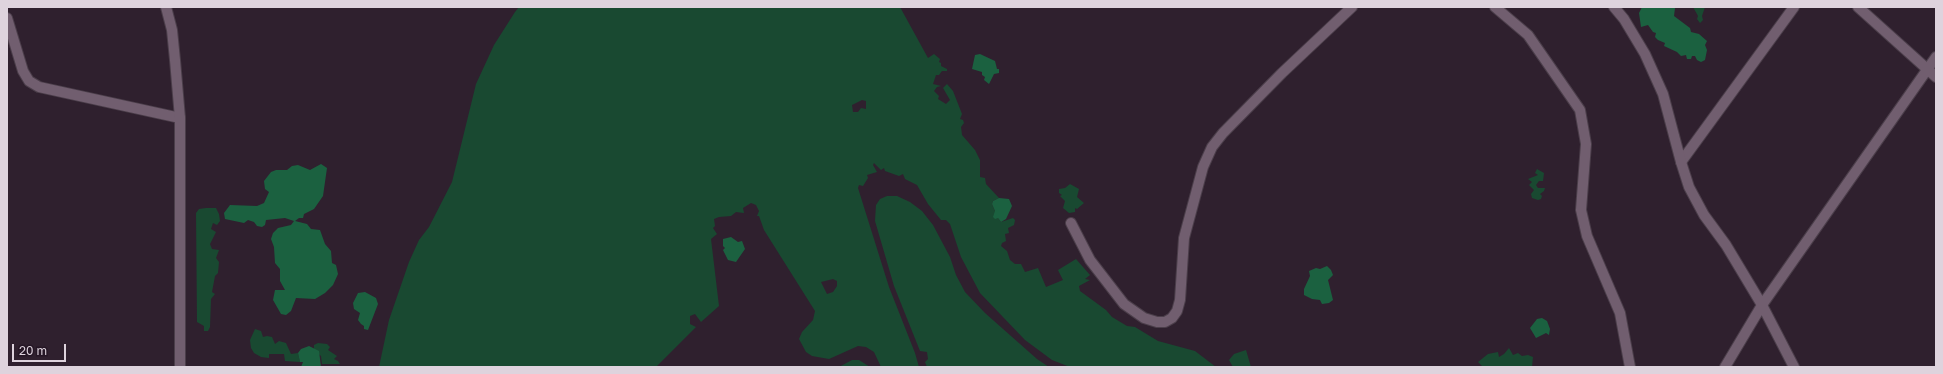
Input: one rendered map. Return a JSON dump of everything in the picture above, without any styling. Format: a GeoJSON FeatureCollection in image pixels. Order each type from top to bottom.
{"type":"FeatureCollection","features":[{"type":"Feature","properties":{"kind":"street"},"geometry":{"type":"LineString","coordinates":[[166,7],[172,30],[180,118],[180,367]]}},
{"type":"Feature","properties":{"kind":"street"},"geometry":{"type":"LineString","coordinates":[[1072,223],[1090,260],[1124,304],[1144,318],[1157,322],[1165,322],[1172,318],[1177,312],[1180,300],[1184,238],[1203,167],[1212,147],[1223,133],[1282,73],[1352,7]]}},
{"type":"Feature","properties":{"kind":"street"},"geometry":{"type":"LineString","coordinates":[[1495,7],[1528,35],[1580,110],[1586,144],[1581,210],[1587,236],[1620,313],[1630,367]]}},
{"type":"Feature","properties":{"kind":"street"},"geometry":{"type":"LineString","coordinates":[[1614,7],[1624,18],[1645,54],[1663,94],[1689,187],[1704,215],[1726,245],[1762,305],[1794,367]]}},
{"type":"Feature","properties":{"kind":"street"},"geometry":{"type":"LineString","coordinates":[[1681,162],[1794,7]]}},
{"type":"Feature","properties":{"kind":"street"},"geometry":{"type":"LineString","coordinates":[[1858,7],[1936,77]]}},
{"type":"Feature","properties":{"kind":"street"},"geometry":{"type":"LineString","coordinates":[[7,18],[23,71],[29,81],[39,87],[180,118]]}},
{"type":"Feature","properties":{"kind":"street"},"geometry":{"type":"LineString","coordinates":[[1725,367],[1762,305],[1936,57]]}},
{"type":"Feature","properties":{"kind":"green space"},"geometry":{"type":"Polygon","coordinates":[[[519,7],[900,7],[928,58],[934,54],[940,59],[939,62],[941,63],[941,66],[947,69],[947,71],[942,71],[939,75],[936,75],[933,84],[941,86],[937,87],[934,91],[939,96],[938,99],[946,104],[950,100],[943,88],[947,84],[953,91],[962,114],[960,119],[963,120],[964,123],[961,127],[962,135],[975,150],[980,160],[980,177],[985,178],[986,184],[999,198],[993,201],[992,204],[998,218],[1001,222],[1013,218],[1015,220],[1014,225],[1008,228],[1009,233],[1005,234],[1006,241],[1002,243],[1001,246],[1007,251],[1010,260],[1015,264],[1021,264],[1025,272],[1038,268],[1046,287],[1063,280],[1058,270],[1076,259],[1090,275],[1085,279],[1090,280],[1079,286],[1080,291],[1106,310],[1112,317],[1127,326],[1135,327],[1158,341],[1195,351],[1216,367],[1070,367],[1052,360],[1025,340],[980,293],[961,257],[950,224],[946,220],[941,220],[928,204],[917,185],[905,179],[903,174],[899,176],[885,171],[884,168],[881,170],[874,163],[873,165],[877,172],[867,175],[868,178],[863,186],[859,185],[858,188],[889,287],[919,367],[881,367],[874,352],[866,347],[858,346],[829,359],[812,356],[806,352],[799,339],[802,332],[813,320],[815,311],[764,230],[759,216],[757,216],[759,211],[756,205],[751,203],[743,208],[744,213],[736,212],[731,216],[714,219],[715,226],[713,228],[717,234],[711,239],[719,306],[701,322],[695,314],[690,316],[690,324],[696,327],[656,367],[379,367],[389,320],[409,262],[419,240],[429,227],[452,182],[476,84],[494,45],[519,7]],[[862,100],[852,105],[853,112],[858,112],[861,108],[866,109],[866,101],[862,100]],[[833,279],[821,282],[827,294],[833,292],[837,286],[837,281],[833,279]]]}},
{"type":"Feature","properties":{"kind":"green space"},"geometry":{"type":"Polygon","coordinates":[[[1642,7],[1675,8],[1674,16],[1690,28],[1691,32],[1699,34],[1707,41],[1705,45],[1707,50],[1705,60],[1701,62],[1697,60],[1695,56],[1692,56],[1691,59],[1687,59],[1686,55],[1681,56],[1677,52],[1664,46],[1665,43],[1655,37],[1656,33],[1653,32],[1648,25],[1641,27],[1639,13],[1642,7]]]}},
{"type":"Feature","properties":{"kind":"green space"},"geometry":{"type":"Polygon","coordinates":[[[1693,7],[1705,7],[1702,16],[1703,20],[1700,23],[1697,19],[1698,16],[1693,7]]]}},
{"type":"Feature","properties":{"kind":"green space"},"geometry":{"type":"Polygon","coordinates":[[[980,54],[995,61],[997,69],[999,69],[999,73],[994,74],[989,84],[984,80],[985,77],[982,75],[982,72],[972,69],[975,55],[980,54]]]}},
{"type":"Feature","properties":{"kind":"green space"},"geometry":{"type":"Polygon","coordinates":[[[321,164],[327,168],[323,196],[314,209],[304,214],[303,218],[299,218],[295,221],[307,224],[311,229],[320,230],[325,244],[331,251],[332,263],[336,265],[338,274],[333,285],[325,293],[315,299],[296,298],[291,311],[286,315],[281,314],[273,300],[275,290],[285,290],[280,281],[280,269],[275,263],[274,247],[271,239],[273,233],[278,228],[291,225],[294,221],[285,218],[266,220],[265,225],[262,227],[257,226],[254,222],[248,220],[244,223],[225,219],[224,213],[230,205],[257,206],[264,203],[269,192],[265,189],[264,181],[271,172],[276,170],[287,170],[292,166],[298,165],[310,170],[321,164]]]}},
{"type":"Feature","properties":{"kind":"green space"},"geometry":{"type":"Polygon","coordinates":[[[1537,169],[1544,173],[1543,181],[1539,181],[1536,185],[1538,188],[1545,188],[1540,194],[1542,196],[1541,199],[1538,200],[1532,198],[1531,194],[1534,190],[1529,185],[1532,182],[1528,179],[1538,175],[1535,173],[1537,169]]]}},
{"type":"Feature","properties":{"kind":"green space"},"geometry":{"type":"Polygon","coordinates":[[[1070,184],[1079,189],[1077,197],[1084,203],[1077,209],[1075,208],[1075,212],[1069,213],[1063,208],[1065,201],[1060,196],[1062,195],[1059,193],[1059,189],[1065,188],[1070,184]]]}},
{"type":"Feature","properties":{"kind":"green space"},"geometry":{"type":"Polygon","coordinates":[[[887,196],[897,196],[910,202],[922,211],[933,225],[950,257],[956,275],[965,292],[985,313],[1037,359],[1049,367],[927,367],[925,362],[928,359],[927,352],[920,351],[894,286],[875,221],[876,205],[880,199],[887,196]]]}},
{"type":"Feature","properties":{"kind":"green space"},"geometry":{"type":"Polygon","coordinates":[[[999,198],[1009,199],[1012,206],[1006,219],[1001,222],[998,218],[995,219],[993,217],[995,211],[992,204],[993,201],[999,198]]]}},
{"type":"Feature","properties":{"kind":"green space"},"geometry":{"type":"Polygon","coordinates":[[[216,208],[220,221],[217,225],[213,223],[211,229],[216,232],[210,244],[212,249],[219,250],[216,258],[219,262],[218,273],[215,276],[212,292],[215,294],[211,299],[210,327],[208,331],[204,331],[204,326],[197,322],[196,213],[199,209],[216,208]]]}},
{"type":"Feature","properties":{"kind":"green space"},"geometry":{"type":"Polygon","coordinates":[[[731,237],[738,242],[742,241],[745,249],[736,262],[728,260],[723,250],[725,248],[723,246],[723,239],[731,237]]]}},
{"type":"Feature","properties":{"kind":"green space"},"geometry":{"type":"Polygon","coordinates":[[[1327,266],[1333,275],[1328,280],[1333,300],[1329,303],[1322,304],[1320,300],[1312,299],[1304,295],[1304,289],[1310,276],[1309,271],[1327,266]]]}},
{"type":"Feature","properties":{"kind":"green space"},"geometry":{"type":"Polygon","coordinates":[[[365,292],[376,298],[378,304],[368,330],[364,329],[364,326],[358,320],[360,313],[354,309],[353,303],[358,293],[365,292]]]}},
{"type":"Feature","properties":{"kind":"green space"},"geometry":{"type":"Polygon","coordinates":[[[1542,318],[1547,321],[1550,329],[1549,335],[1546,333],[1536,338],[1530,328],[1537,319],[1542,318]]]}},
{"type":"Feature","properties":{"kind":"green space"},"geometry":{"type":"Polygon","coordinates":[[[255,329],[261,331],[263,337],[272,337],[275,344],[279,341],[286,343],[291,354],[298,353],[300,362],[285,361],[284,354],[269,354],[269,358],[261,357],[254,353],[251,348],[250,340],[255,329]]]}},
{"type":"Feature","properties":{"kind":"green space"},"geometry":{"type":"Polygon","coordinates":[[[318,343],[327,344],[330,347],[328,350],[337,356],[334,359],[340,364],[322,364],[321,356],[314,350],[314,345],[318,343]]]}},
{"type":"Feature","properties":{"kind":"green space"},"geometry":{"type":"Polygon","coordinates":[[[309,346],[319,351],[321,367],[301,367],[303,362],[300,362],[298,353],[301,349],[309,346]]]}},
{"type":"Feature","properties":{"kind":"green space"},"geometry":{"type":"Polygon","coordinates":[[[1509,348],[1513,355],[1518,353],[1522,356],[1528,355],[1533,357],[1532,367],[1483,367],[1478,362],[1488,354],[1498,352],[1499,357],[1509,348]]]}},
{"type":"Feature","properties":{"kind":"green space"},"geometry":{"type":"Polygon","coordinates":[[[1246,350],[1251,367],[1233,367],[1229,360],[1234,354],[1246,350]]]}},
{"type":"Feature","properties":{"kind":"green space"},"geometry":{"type":"Polygon","coordinates":[[[852,360],[859,360],[870,367],[839,367],[852,360]]]}}]}
